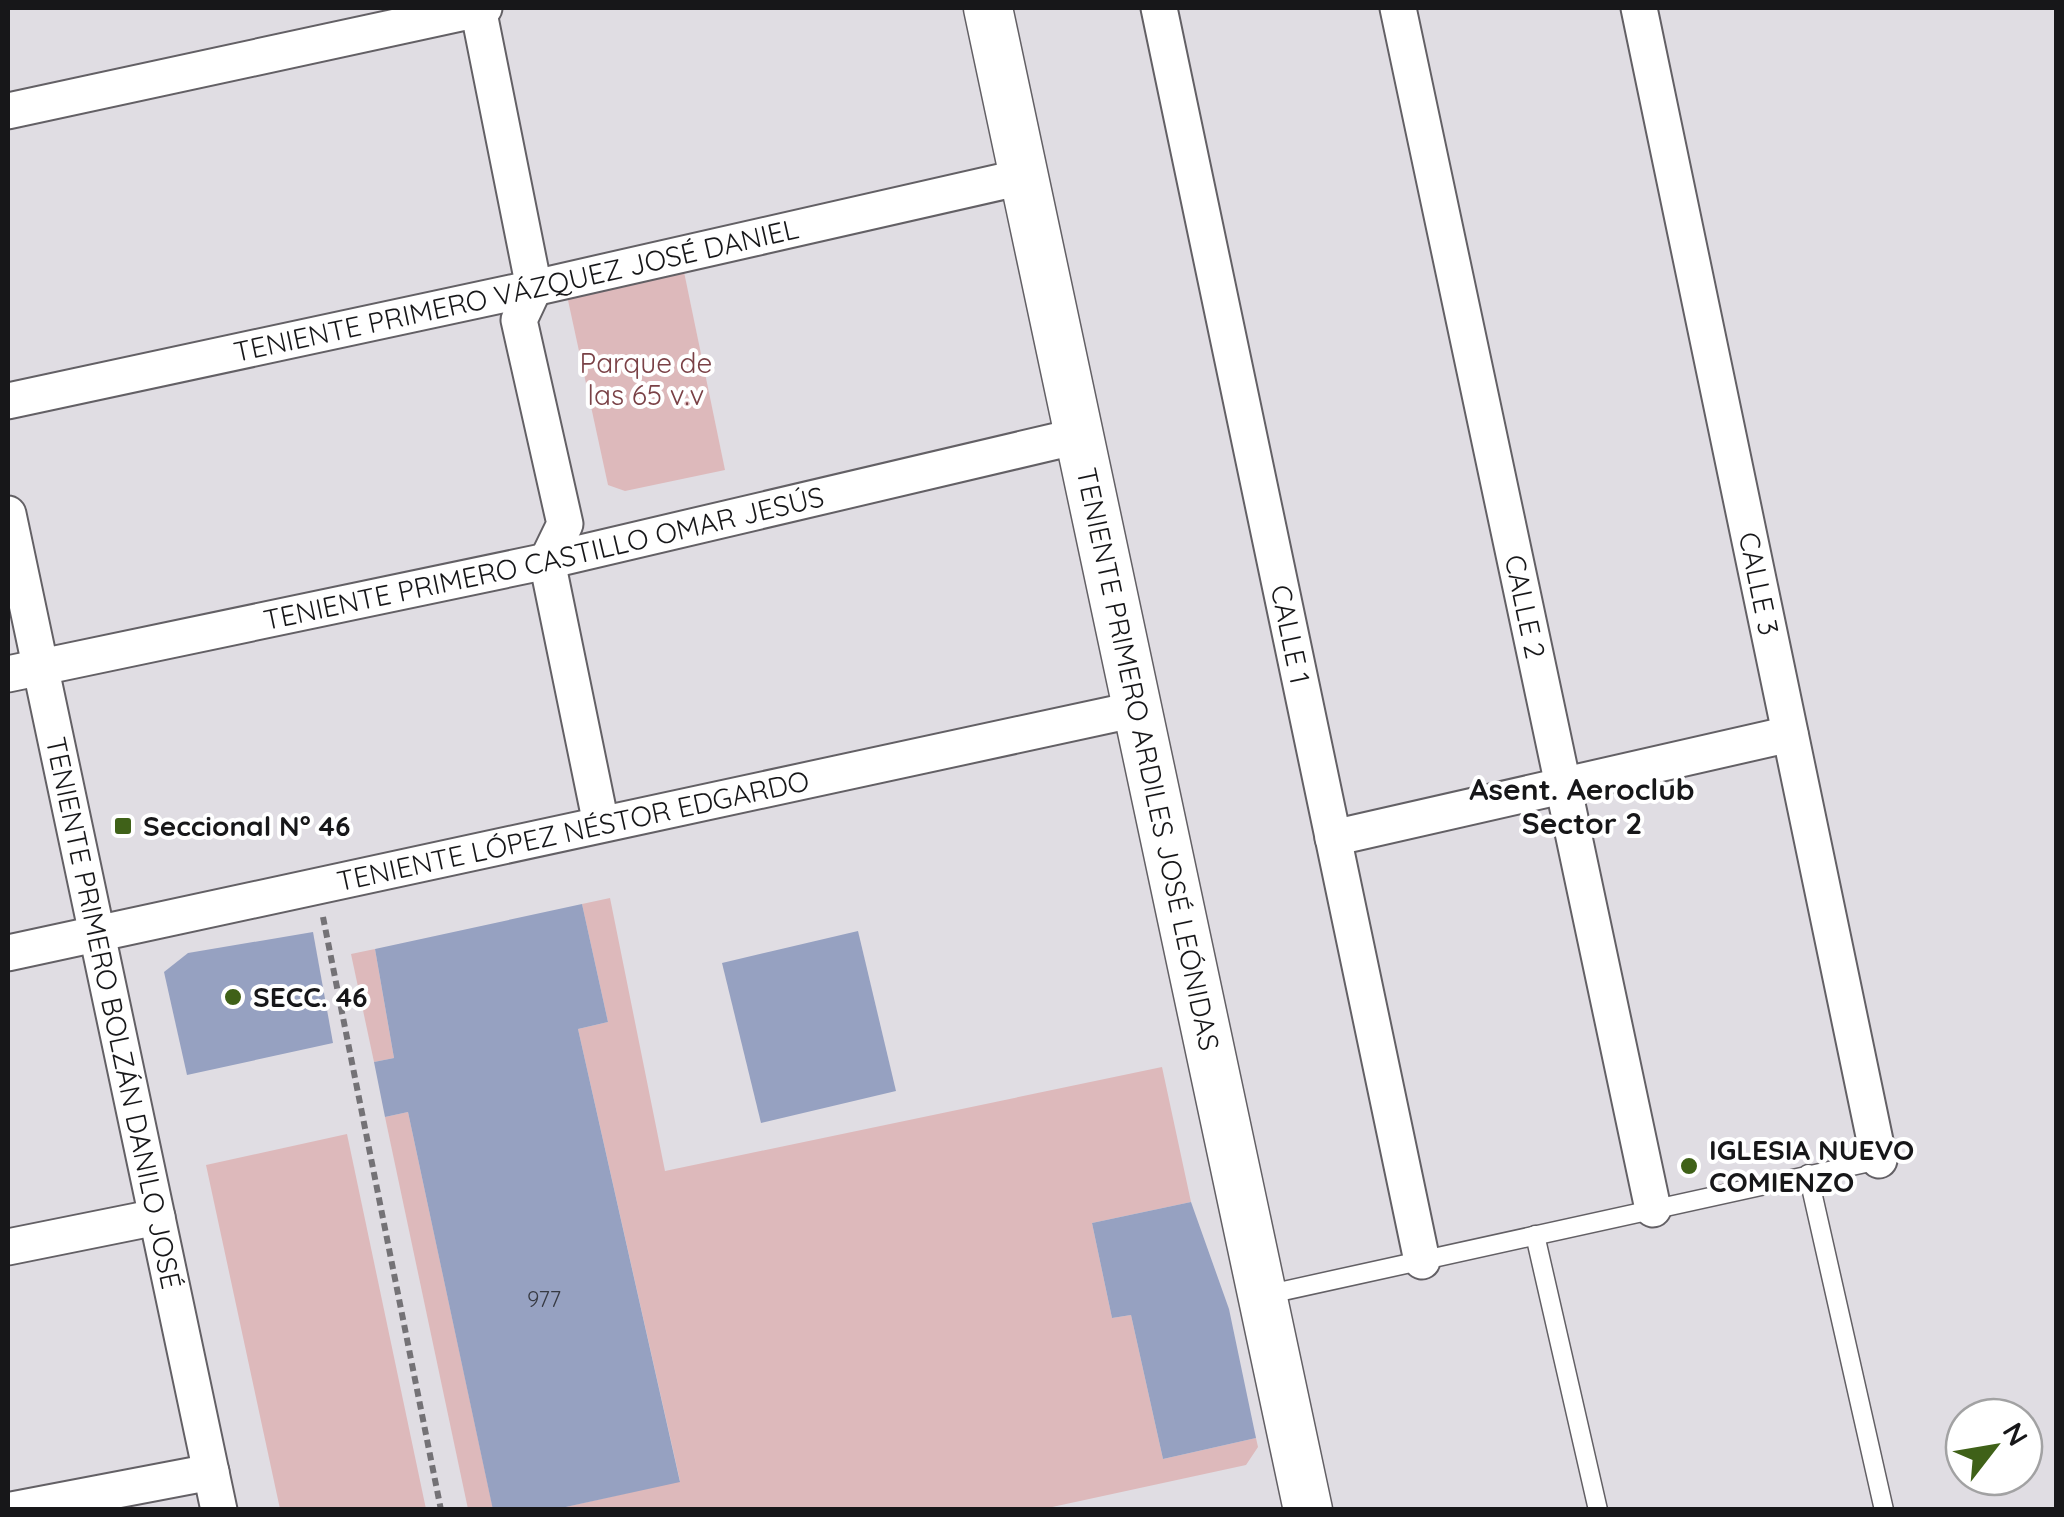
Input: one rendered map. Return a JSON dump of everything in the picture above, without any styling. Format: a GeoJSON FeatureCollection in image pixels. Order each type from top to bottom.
{"type":"FeatureCollection","features":[{"type":"Feature","properties":{"kind":"street"},"geometry":{"type":"LineString","coordinates":[[8,111],[480,8],[534,288],[518,320],[565,524],[547,562],[601,824]]}},
{"type":"Feature","properties":{"kind":"street","name":"TENIENTE PRIMERO ARDILES JOSÉ LEÓNIDAS"},"geometry":{"type":"LineString","coordinates":[[990,8],[1022,177],[1260,1296],[1297,1508]]}},
{"type":"Feature","properties":{"kind":"street","name":"CALLE 1"},"geometry":{"type":"LineString","coordinates":[[1159,8],[1422,1261]]}},
{"type":"Feature","properties":{"kind":"street","name":"CALLE 2"},"geometry":{"type":"LineString","coordinates":[[1398,8],[1653,1209]]}},
{"type":"Feature","properties":{"kind":"street","name":"CALLE 3"},"geometry":{"type":"LineString","coordinates":[[1639,8],[1878,1160]]}},
{"type":"Feature","properties":{"kind":"street","name":"TENIENTE PRIMERO VÁZQUEZ JOSÉ DANIEL"},"geometry":{"type":"LineString","coordinates":[[8,402],[1022,177]]}},
{"type":"Feature","properties":{"kind":"street","name":"TENIENTE PRIMERO CASTILLO OMAR JESÚS"},"geometry":{"type":"LineString","coordinates":[[24,671],[547,562],[1078,436]]}},
{"type":"Feature","properties":{"kind":"street","name":"TENIENTE PRIMERO BOLZÁN DANILO JOSÉ"},"geometry":{"type":"LineString","coordinates":[[8,514],[24,671],[98,934],[220,1510]]}},
{"type":"Feature","properties":{"kind":"street","name":"TENIENTE LÓPEZ NÉSTOR EDGARDO"},"geometry":{"type":"LineString","coordinates":[[8,952],[1137,709]]}},
{"type":"Feature","properties":{"kind":"street"},"geometry":{"type":"LineString","coordinates":[[1333,838],[1790,734]]}},
{"type":"Feature","properties":{"kind":"street"},"geometry":{"type":"LineString","coordinates":[[8,1247],[157,1217]]}},
{"type":"Feature","properties":{"kind":"street"},"geometry":{"type":"LineString","coordinates":[[12,1510],[210,1472]]}},
{"type":"Feature","properties":{"kind":"lane"},"geometry":{"type":"LineString","coordinates":[[1260,1296],[1878,1160]]}},
{"type":"Feature","properties":{"kind":"lane"},"geometry":{"type":"LineString","coordinates":[[1808,1174],[1884,1510]]}},
{"type":"Feature","properties":{"kind":"lane"},"geometry":{"type":"LineString","coordinates":[[1535,1235],[1598,1510]]}},
{"type":"Feature","properties":{"kind":"path"},"geometry":{"type":"LineString","coordinates":[[316,886],[441,1510]]}},
{"type":"Feature","properties":{"kind":"green space","name":"Parque de las 65 v.v"},"geometry":{"type":"Polygon","coordinates":[[[683,267],[725,470],[625,491],[608,485],[566,291],[683,267]]]}},
{"type":"Feature","properties":{"kind":"green space"},"geometry":{"type":"Polygon","coordinates":[[[610,898],[665,1171],[1162,1067],[1191,1202],[1092,1223],[1112,1318],[1131,1315],[1163,1459],[1256,1438],[1258,1447],[1246,1465],[1043,1509],[552,1510],[680,1481],[578,1029],[608,1022],[582,904],[610,898]]]}},
{"type":"Feature","properties":{"kind":"green space"},"geometry":{"type":"Polygon","coordinates":[[[375,949],[394,1058],[374,1062],[351,954],[375,949]]]}},
{"type":"Feature","properties":{"kind":"green space"},"geometry":{"type":"Polygon","coordinates":[[[408,1112],[493,1509],[468,1509],[385,1117],[408,1112]]]}},
{"type":"Feature","properties":{"kind":"green space"},"geometry":{"type":"Polygon","coordinates":[[[347,1134],[426,1509],[280,1509],[206,1165],[347,1134]]]}},
{"type":"Feature","properties":{"kind":"building"},"geometry":{"type":"Polygon","coordinates":[[[582,904],[608,1022],[578,1029],[680,1482],[552,1510],[493,1510],[408,1112],[385,1117],[374,1062],[394,1058],[375,949],[582,904]]]}},
{"type":"Feature","properties":{"kind":"building"},"geometry":{"type":"Polygon","coordinates":[[[858,931],[896,1091],[761,1123],[722,963],[858,931]]]}},
{"type":"Feature","properties":{"kind":"building"},"geometry":{"type":"Polygon","coordinates":[[[313,932],[333,1043],[187,1075],[164,972],[188,953],[313,932]]]}},
{"type":"Feature","properties":{"kind":"building"},"geometry":{"type":"Polygon","coordinates":[[[1191,1202],[1229,1309],[1256,1438],[1163,1459],[1131,1315],[1112,1318],[1092,1223],[1191,1202]]]}},
{"type":"Feature","properties":{"kind":"place","name":"Seccional N° 46"},"geometry":{"type":"Point","coordinates":[123,826]}},
{"type":"Feature","properties":{"kind":"place","name":"SECC. 46"},"geometry":{"type":"Point","coordinates":[233,997]}},
{"type":"Feature","properties":{"kind":"place","name":"IGLESIA NUEVO COMIENZO"},"geometry":{"type":"Point","coordinates":[1689,1166]}},
{"type":"Feature","properties":{"kind":"district","name":"Asent. Aeroclub Sector 2"},"geometry":{"type":"Point","coordinates":[1582,807]}}]}
